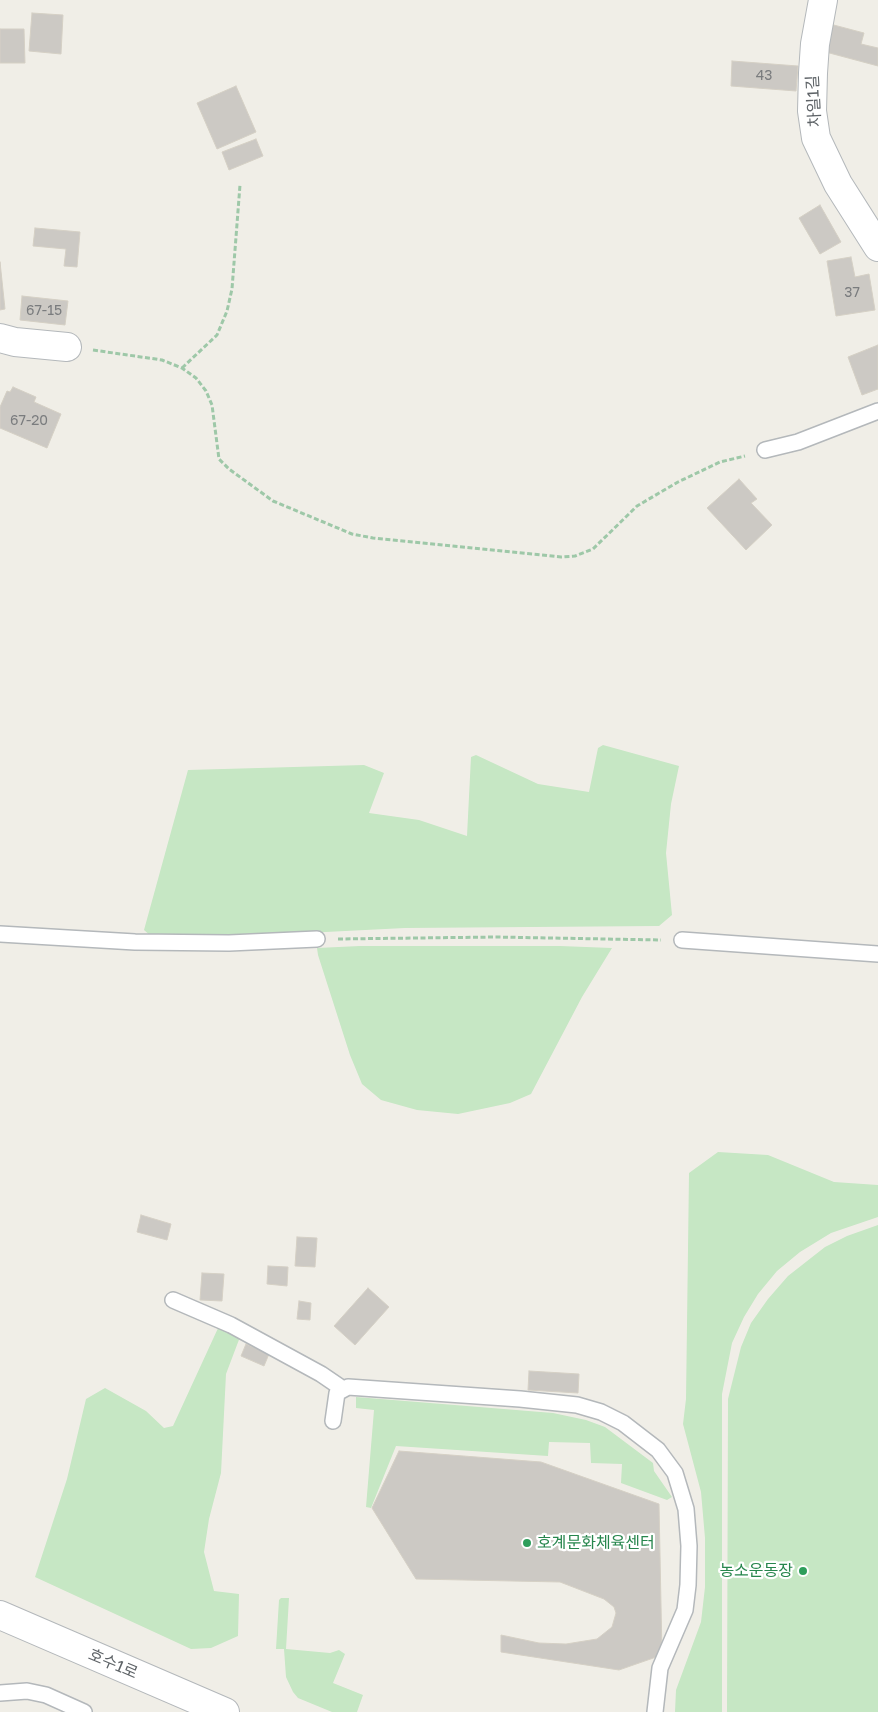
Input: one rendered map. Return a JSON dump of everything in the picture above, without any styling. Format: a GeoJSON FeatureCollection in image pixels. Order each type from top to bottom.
{"type":"FeatureCollection","features":[{"type":"Feature","properties":{"kind":"street","name":"차일1길"},"geometry":{"type":"LineString","coordinates":[[822,0],[812,73],[812,111],[816,138],[838,184],[878,247]]}},
{"type":"Feature","properties":{"kind":"street"},"geometry":{"type":"LineString","coordinates":[[0,338],[15,342],[67,347]]}},
{"type":"Feature","properties":{"kind":"street","name":"호수1로"},"geometry":{"type":"LineString","coordinates":[[0,1615],[225,1712]]}},
{"type":"Feature","properties":{"kind":"lane"},"geometry":{"type":"LineString","coordinates":[[765,450],[798,442],[878,411]]}},
{"type":"Feature","properties":{"kind":"lane"},"geometry":{"type":"LineString","coordinates":[[0,934],[135,942],[229,943],[316,939]]}},
{"type":"Feature","properties":{"kind":"lane"},"geometry":{"type":"LineString","coordinates":[[682,940],[878,954]]}},
{"type":"Feature","properties":{"kind":"lane"},"geometry":{"type":"LineString","coordinates":[[173,1300],[231,1325],[321,1374],[343,1389],[358,1388],[578,1405],[602,1412],[623,1423],[658,1450],[675,1472],[686,1509],[689,1546],[685,1610],[660,1668],[655,1712]]}},
{"type":"Feature","properties":{"kind":"lane"},"geometry":{"type":"LineString","coordinates":[[333,1421],[335,1398],[343,1389]]}},
{"type":"Feature","properties":{"kind":"lane"},"geometry":{"type":"LineString","coordinates":[[0,1693],[27,1691],[46,1695],[84,1712]]}},
{"type":"Feature","properties":{"kind":"path"},"geometry":{"type":"LineString","coordinates":[[182,368],[217,334],[227,311],[232,281],[240,184]]}},
{"type":"Feature","properties":{"kind":"path"},"geometry":{"type":"LineString","coordinates":[[67,347],[162,360],[182,368],[196,378],[206,391],[212,405],[219,459],[229,469],[273,501],[352,534],[373,538],[561,558],[575,556],[593,549],[637,506],[678,482],[720,462],[765,450]]}},
{"type":"Feature","properties":{"kind":"path"},"geometry":{"type":"LineString","coordinates":[[316,939],[496,937],[682,940]]}},
{"type":"Feature","properties":{"kind":"green space"},"geometry":{"type":"Polygon","coordinates":[[[603,745],[679,766],[671,804],[666,853],[672,915],[659,926],[405,928],[246,936],[152,937],[144,930],[188,770],[364,765],[384,773],[369,813],[419,820],[467,836],[471,757],[476,755],[538,784],[589,792],[598,748],[603,745]]]}},
{"type":"Feature","properties":{"kind":"green space"},"geometry":{"type":"Polygon","coordinates":[[[360,946],[560,946],[612,948],[582,997],[531,1094],[510,1103],[458,1114],[417,1110],[381,1100],[362,1084],[350,1055],[317,948],[360,946]]]}},
{"type":"Feature","properties":{"kind":"green space"},"geometry":{"type":"Polygon","coordinates":[[[718,1152],[768,1155],[834,1182],[878,1185],[878,1217],[831,1233],[800,1252],[777,1271],[758,1294],[744,1317],[732,1343],[722,1394],[722,1712],[675,1712],[676,1690],[701,1622],[705,1587],[705,1538],[701,1492],[683,1424],[686,1399],[689,1173],[718,1152]]]}},
{"type":"Feature","properties":{"kind":"green space","name":"농소운동장"},"geometry":{"type":"Polygon","coordinates":[[[878,1225],[878,1712],[727,1712],[728,1399],[741,1347],[751,1323],[788,1276],[825,1247],[847,1236],[878,1225]]]}},
{"type":"Feature","properties":{"kind":"green space"},"geometry":{"type":"Polygon","coordinates":[[[219,1326],[240,1337],[226,1374],[221,1473],[209,1519],[204,1552],[214,1591],[239,1594],[238,1636],[211,1648],[191,1649],[35,1577],[67,1479],[86,1399],[105,1388],[146,1411],[164,1428],[173,1426],[219,1326]]]}},
{"type":"Feature","properties":{"kind":"green space"},"geometry":{"type":"Polygon","coordinates":[[[356,1397],[553,1413],[586,1420],[605,1427],[653,1463],[654,1471],[672,1497],[667,1500],[621,1483],[622,1464],[591,1463],[590,1443],[549,1442],[548,1456],[396,1446],[371,1508],[366,1507],[374,1410],[356,1408],[356,1397]]]}},
{"type":"Feature","properties":{"kind":"green space"},"geometry":{"type":"Polygon","coordinates":[[[281,1598],[289,1598],[286,1649],[330,1653],[339,1650],[345,1654],[333,1683],[363,1695],[357,1712],[332,1712],[298,1698],[293,1692],[286,1677],[284,1649],[276,1649],[279,1600],[281,1598]]]}},
{"type":"Feature","properties":{"kind":"building"},"geometry":{"type":"Polygon","coordinates":[[[32,13],[63,15],[61,54],[29,51],[32,13]]]}},
{"type":"Feature","properties":{"kind":"building"},"geometry":{"type":"Polygon","coordinates":[[[830,24],[864,33],[861,44],[878,48],[878,66],[822,51],[830,24]]]}},
{"type":"Feature","properties":{"kind":"building"},"geometry":{"type":"Polygon","coordinates":[[[0,29],[24,29],[25,63],[0,63],[0,29]]]}},
{"type":"Feature","properties":{"kind":"building"},"geometry":{"type":"Polygon","coordinates":[[[732,61],[798,66],[796,91],[731,86],[732,61]]]}},
{"type":"Feature","properties":{"kind":"building"},"geometry":{"type":"Polygon","coordinates":[[[236,86],[256,132],[217,149],[197,103],[236,86]]]}},
{"type":"Feature","properties":{"kind":"building"},"geometry":{"type":"Polygon","coordinates":[[[256,139],[263,156],[229,170],[222,152],[256,139]]]}},
{"type":"Feature","properties":{"kind":"building"},"geometry":{"type":"Polygon","coordinates":[[[820,205],[841,242],[820,254],[799,218],[820,205]]]}},
{"type":"Feature","properties":{"kind":"building"},"geometry":{"type":"Polygon","coordinates":[[[35,228],[80,232],[77,267],[64,266],[66,249],[33,246],[35,228]]]}},
{"type":"Feature","properties":{"kind":"building"},"geometry":{"type":"Polygon","coordinates":[[[851,257],[855,277],[869,274],[875,310],[836,316],[827,261],[851,257]]]}},
{"type":"Feature","properties":{"kind":"building"},"geometry":{"type":"Polygon","coordinates":[[[0,262],[5,309],[0,310],[0,262]]]}},
{"type":"Feature","properties":{"kind":"building"},"geometry":{"type":"Polygon","coordinates":[[[22,296],[68,301],[65,325],[20,320],[22,296]]]}},
{"type":"Feature","properties":{"kind":"building"},"geometry":{"type":"Polygon","coordinates":[[[878,345],[878,389],[862,395],[848,357],[878,345]]]}},
{"type":"Feature","properties":{"kind":"building"},"geometry":{"type":"Polygon","coordinates":[[[13,387],[36,397],[34,402],[61,414],[47,448],[0,428],[0,407],[7,391],[10,392],[13,387]]]}},
{"type":"Feature","properties":{"kind":"building"},"geometry":{"type":"Polygon","coordinates":[[[739,479],[757,499],[751,503],[772,525],[746,550],[707,508],[739,479]]]}},
{"type":"Feature","properties":{"kind":"building"},"geometry":{"type":"Polygon","coordinates":[[[141,1215],[171,1224],[167,1240],[137,1232],[141,1215]]]}},
{"type":"Feature","properties":{"kind":"building"},"geometry":{"type":"Polygon","coordinates":[[[297,1237],[317,1238],[315,1267],[295,1266],[297,1237]]]}},
{"type":"Feature","properties":{"kind":"building"},"geometry":{"type":"Polygon","coordinates":[[[268,1266],[288,1267],[287,1286],[267,1284],[268,1266]]]}},
{"type":"Feature","properties":{"kind":"building"},"geometry":{"type":"Polygon","coordinates":[[[202,1273],[224,1274],[222,1301],[200,1300],[202,1273]]]}},
{"type":"Feature","properties":{"kind":"building"},"geometry":{"type":"Polygon","coordinates":[[[368,1288],[389,1307],[355,1345],[334,1326],[368,1288]]]}},
{"type":"Feature","properties":{"kind":"building"},"geometry":{"type":"Polygon","coordinates":[[[299,1301],[311,1303],[310,1320],[297,1319],[299,1301]]]}},
{"type":"Feature","properties":{"kind":"building"},"geometry":{"type":"Polygon","coordinates":[[[246,1344],[269,1354],[264,1366],[241,1356],[246,1344]]]}},
{"type":"Feature","properties":{"kind":"building"},"geometry":{"type":"Polygon","coordinates":[[[529,1371],[579,1374],[578,1393],[528,1390],[529,1371]]]}},
{"type":"Feature","properties":{"kind":"building","name":"호계문화체육센터"},"geometry":{"type":"Polygon","coordinates":[[[399,1451],[541,1462],[659,1504],[662,1655],[619,1670],[501,1652],[501,1635],[539,1643],[566,1644],[597,1639],[612,1627],[616,1613],[614,1607],[604,1599],[560,1582],[416,1579],[372,1508],[399,1451]]]}},
{"type":"Feature","properties":{"kind":"place","name":"호계문화체육센터"},"geometry":{"type":"Point","coordinates":[527,1543]}},
{"type":"Feature","properties":{"kind":"place","name":"농소운동장"},"geometry":{"type":"Point","coordinates":[803,1571]}}]}
